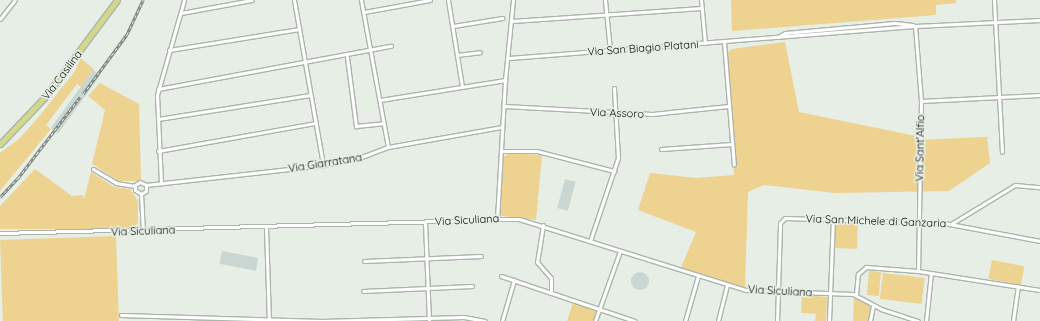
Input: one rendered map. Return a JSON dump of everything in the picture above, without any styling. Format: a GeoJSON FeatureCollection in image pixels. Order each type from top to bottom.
{"type":"FeatureCollection","features":[{"type":"Feature","properties":{"kind":"main road","name":"Via Casilina"},"geometry":{"type":"LineString","coordinates":[[0,144],[44,98],[117,0]]}},
{"type":"Feature","properties":{"kind":"street"},"geometry":{"type":"LineString","coordinates":[[0,19],[16,0]]}},
{"type":"Feature","properties":{"kind":"street"},"geometry":{"type":"LineString","coordinates":[[161,183],[158,150],[158,89],[184,0]]}},
{"type":"Feature","properties":{"kind":"street"},"geometry":{"type":"LineString","coordinates":[[181,13],[252,0]]}},
{"type":"Feature","properties":{"kind":"street"},"geometry":{"type":"LineString","coordinates":[[294,0],[323,165]]}},
{"type":"Feature","properties":{"kind":"street"},"geometry":{"type":"LineString","coordinates":[[361,0],[388,147]]}},
{"type":"Feature","properties":{"kind":"street"},"geometry":{"type":"LineString","coordinates":[[364,12],[423,0],[430,0]]}},
{"type":"Feature","properties":{"kind":"street"},"geometry":{"type":"LineString","coordinates":[[448,0],[462,86]]}},
{"type":"Feature","properties":{"kind":"street"},"geometry":{"type":"LineString","coordinates":[[497,219],[505,80],[509,58],[513,0]]}},
{"type":"Feature","properties":{"kind":"street"},"geometry":{"type":"LineString","coordinates":[[605,0],[610,51]]}},
{"type":"Feature","properties":{"kind":"street"},"geometry":{"type":"LineString","coordinates":[[701,0],[705,44]]}},
{"type":"Feature","properties":{"kind":"street"},"geometry":{"type":"LineString","coordinates":[[994,0],[1002,152]]}},
{"type":"Feature","properties":{"kind":"street"},"geometry":{"type":"LineString","coordinates":[[512,21],[702,8]]}},
{"type":"Feature","properties":{"kind":"street"},"geometry":{"type":"LineString","coordinates":[[453,26],[502,18]]}},
{"type":"Feature","properties":{"kind":"street","name":"Via San Biagio Platani"},"geometry":{"type":"LineString","coordinates":[[509,58],[705,44],[915,26],[995,24],[1040,20]]}},
{"type":"Feature","properties":{"kind":"street"},"geometry":{"type":"LineString","coordinates":[[899,22],[900,28]]}},
{"type":"Feature","properties":{"kind":"street","name":"Via San Biagio Platani"},"geometry":{"type":"LineString","coordinates":[[776,38],[785,33],[899,22],[915,26]]}},
{"type":"Feature","properties":{"kind":"street","name":"Via Sant'Alfio"},"geometry":{"type":"LineString","coordinates":[[915,26],[921,101],[918,271]]}},
{"type":"Feature","properties":{"kind":"street"},"geometry":{"type":"LineString","coordinates":[[169,50],[299,28]]}},
{"type":"Feature","properties":{"kind":"street"},"geometry":{"type":"LineString","coordinates":[[724,42],[734,164]]}},
{"type":"Feature","properties":{"kind":"street"},"geometry":{"type":"LineString","coordinates":[[158,89],[305,64],[391,46]]}},
{"type":"Feature","properties":{"kind":"street"},"geometry":{"type":"LineString","coordinates":[[458,55],[480,52]]}},
{"type":"Feature","properties":{"kind":"street"},"geometry":{"type":"LineString","coordinates":[[347,56],[356,126],[383,123]]}},
{"type":"Feature","properties":{"kind":"street"},"geometry":{"type":"LineString","coordinates":[[380,100],[505,80]]}},
{"type":"Feature","properties":{"kind":"street"},"geometry":{"type":"LineString","coordinates":[[590,241],[614,171],[619,147],[614,88]]}},
{"type":"Feature","properties":{"kind":"street"},"geometry":{"type":"LineString","coordinates":[[158,120],[310,95]]}},
{"type":"Feature","properties":{"kind":"street"},"geometry":{"type":"LineString","coordinates":[[921,101],[1040,95]]}},
{"type":"Feature","properties":{"kind":"street","name":"Via Assoro"},"geometry":{"type":"LineString","coordinates":[[504,106],[617,114],[652,114],[729,106]]}},
{"type":"Feature","properties":{"kind":"street"},"geometry":{"type":"LineString","coordinates":[[158,150],[315,123]]}},
{"type":"Feature","properties":{"kind":"street","name":"Via Giarratana"},"geometry":{"type":"LineString","coordinates":[[135,186],[140,182],[146,185],[323,165],[358,158],[388,147],[502,127]]}},
{"type":"Feature","properties":{"kind":"street"},"geometry":{"type":"LineString","coordinates":[[661,149],[732,144]]}},
{"type":"Feature","properties":{"kind":"street"},"geometry":{"type":"LineString","coordinates":[[501,151],[537,151],[614,171]]}},
{"type":"Feature","properties":{"kind":"street"},"geometry":{"type":"LineString","coordinates":[[93,169],[116,183],[135,186],[141,194],[142,230]]}},
{"type":"Feature","properties":{"kind":"street"},"geometry":{"type":"LineString","coordinates":[[141,194],[146,191],[146,185]]}},
{"type":"Feature","properties":{"kind":"street"},"geometry":{"type":"LineString","coordinates":[[951,224],[1015,185],[1040,187]]}},
{"type":"Feature","properties":{"kind":"street","name":"Via Siculiana"},"geometry":{"type":"LineString","coordinates":[[0,234],[519,219],[543,224],[620,251],[746,290],[856,295],[873,305],[918,321]]}},
{"type":"Feature","properties":{"kind":"street","name":"Via San Michele di Ganzaria"},"geometry":{"type":"LineString","coordinates":[[778,292],[782,219],[919,221],[951,224],[1040,241]]}},
{"type":"Feature","properties":{"kind":"street"},"geometry":{"type":"LineString","coordinates":[[829,321],[833,219]]}},
{"type":"Feature","properties":{"kind":"street"},"geometry":{"type":"LineString","coordinates":[[425,222],[429,319]]}},
{"type":"Feature","properties":{"kind":"street"},"geometry":{"type":"LineString","coordinates":[[543,224],[537,260],[551,278],[551,293]]}},
{"type":"Feature","properties":{"kind":"street"},"geometry":{"type":"LineString","coordinates":[[266,227],[269,320]]}},
{"type":"Feature","properties":{"kind":"street"},"geometry":{"type":"LineString","coordinates":[[595,321],[620,251]]}},
{"type":"Feature","properties":{"kind":"street"},"geometry":{"type":"LineString","coordinates":[[364,261],[426,257],[481,256]]}},
{"type":"Feature","properties":{"kind":"street"},"geometry":{"type":"LineString","coordinates":[[856,295],[858,275],[863,268],[918,271],[1040,290]]}},
{"type":"Feature","properties":{"kind":"street"},"geometry":{"type":"LineString","coordinates":[[926,321],[931,273]]}},
{"type":"Feature","properties":{"kind":"street"},"geometry":{"type":"LineString","coordinates":[[501,276],[635,321]]}},
{"type":"Feature","properties":{"kind":"street"},"geometry":{"type":"LineString","coordinates":[[685,321],[698,276]]}},
{"type":"Feature","properties":{"kind":"street"},"geometry":{"type":"LineString","coordinates":[[502,321],[514,280]]}},
{"type":"Feature","properties":{"kind":"street"},"geometry":{"type":"LineString","coordinates":[[718,321],[727,285]]}},
{"type":"Feature","properties":{"kind":"street"},"geometry":{"type":"LineString","coordinates":[[363,291],[472,286]]}},
{"type":"Feature","properties":{"kind":"street"},"geometry":{"type":"LineString","coordinates":[[1012,321],[1018,286]]}},
{"type":"Feature","properties":{"kind":"street"},"geometry":{"type":"LineString","coordinates":[[777,321],[778,292]]}},
{"type":"Feature","properties":{"kind":"street"},"geometry":{"type":"LineString","coordinates":[[870,321],[873,305]]}},
{"type":"Feature","properties":{"kind":"street"},"geometry":{"type":"LineString","coordinates":[[121,315],[269,320],[429,319],[468,317],[485,321]]}},
{"type":"Feature","properties":{"kind":"shaded area"},"geometry":{"type":"Polygon","coordinates":[[[731,0],[956,0],[956,3],[936,5],[936,15],[732,31],[731,0]]]}},
{"type":"Feature","properties":{"kind":"shaded area"},"geometry":{"type":"Polygon","coordinates":[[[785,42],[799,112],[916,136],[916,140],[987,137],[990,163],[949,191],[835,193],[764,185],[748,192],[745,288],[680,270],[696,232],[638,210],[650,173],[697,178],[734,175],[725,54],[732,49],[785,42]]]}},
{"type":"Feature","properties":{"kind":"shaded area"},"geometry":{"type":"Polygon","coordinates":[[[80,58],[94,69],[81,87],[77,84],[46,125],[51,129],[0,191],[0,153],[20,138],[42,113],[75,71],[80,58]]]}},
{"type":"Feature","properties":{"kind":"shaded area"},"geometry":{"type":"Polygon","coordinates":[[[100,83],[139,104],[141,181],[119,181],[92,164],[105,110],[88,96],[100,83]]]}},
{"type":"Feature","properties":{"kind":"shaded area"},"geometry":{"type":"Polygon","coordinates":[[[510,153],[542,155],[536,220],[502,216],[499,211],[503,157],[510,153]]]}},
{"type":"Feature","properties":{"kind":"shaded area"},"geometry":{"type":"Polygon","coordinates":[[[35,169],[72,196],[83,195],[84,199],[91,172],[114,187],[130,189],[138,201],[138,223],[131,229],[0,229],[0,206],[35,169]]]}},
{"type":"Feature","properties":{"kind":"shaded area"},"geometry":{"type":"Polygon","coordinates":[[[834,221],[858,222],[857,249],[833,248],[834,221]]]}},
{"type":"Feature","properties":{"kind":"shaded area"},"geometry":{"type":"Polygon","coordinates":[[[116,236],[119,321],[3,321],[0,240],[116,236]]]}},
{"type":"Feature","properties":{"kind":"shaded area"},"geometry":{"type":"Polygon","coordinates":[[[992,260],[1024,266],[1021,285],[988,279],[992,260]]]}},
{"type":"Feature","properties":{"kind":"shaded area"},"geometry":{"type":"Polygon","coordinates":[[[869,271],[881,272],[879,296],[867,295],[869,271]]]}},
{"type":"Feature","properties":{"kind":"shaded area"},"geometry":{"type":"Polygon","coordinates":[[[883,273],[925,278],[922,304],[880,299],[883,273]]]}},
{"type":"Feature","properties":{"kind":"shaded area"},"geometry":{"type":"Polygon","coordinates":[[[802,295],[827,297],[826,321],[815,321],[816,314],[801,313],[802,295]]]}},
{"type":"Feature","properties":{"kind":"shaded area"},"geometry":{"type":"Polygon","coordinates":[[[854,298],[872,307],[869,321],[853,321],[854,298]]]}},
{"type":"Feature","properties":{"kind":"shaded area"},"geometry":{"type":"Polygon","coordinates":[[[573,303],[596,311],[593,321],[567,321],[573,303]]]}},
{"type":"Feature","properties":{"kind":"building"},"geometry":{"type":"Polygon","coordinates":[[[93,70],[100,75],[58,134],[51,128],[93,70]]]}},
{"type":"Feature","properties":{"kind":"building"},"geometry":{"type":"Polygon","coordinates":[[[565,179],[576,182],[568,211],[557,208],[565,179]]]}},
{"type":"Feature","properties":{"kind":"building"},"geometry":{"type":"Polygon","coordinates":[[[222,251],[258,258],[256,271],[220,264],[222,251]]]}},
{"type":"Feature","properties":{"kind":"building"},"geometry":{"type":"Polygon","coordinates":[[[640,272],[646,275],[649,281],[646,287],[640,290],[634,287],[631,281],[634,275],[640,272]]]}},
{"type":"Feature","properties":{"kind":"railway"},"geometry":{"type":"LineString","coordinates":[[83,94],[127,34],[143,0]]}},
{"type":"Feature","properties":{"kind":"railway"},"geometry":{"type":"LineString","coordinates":[[0,197],[18,178],[80,97]]}}]}
